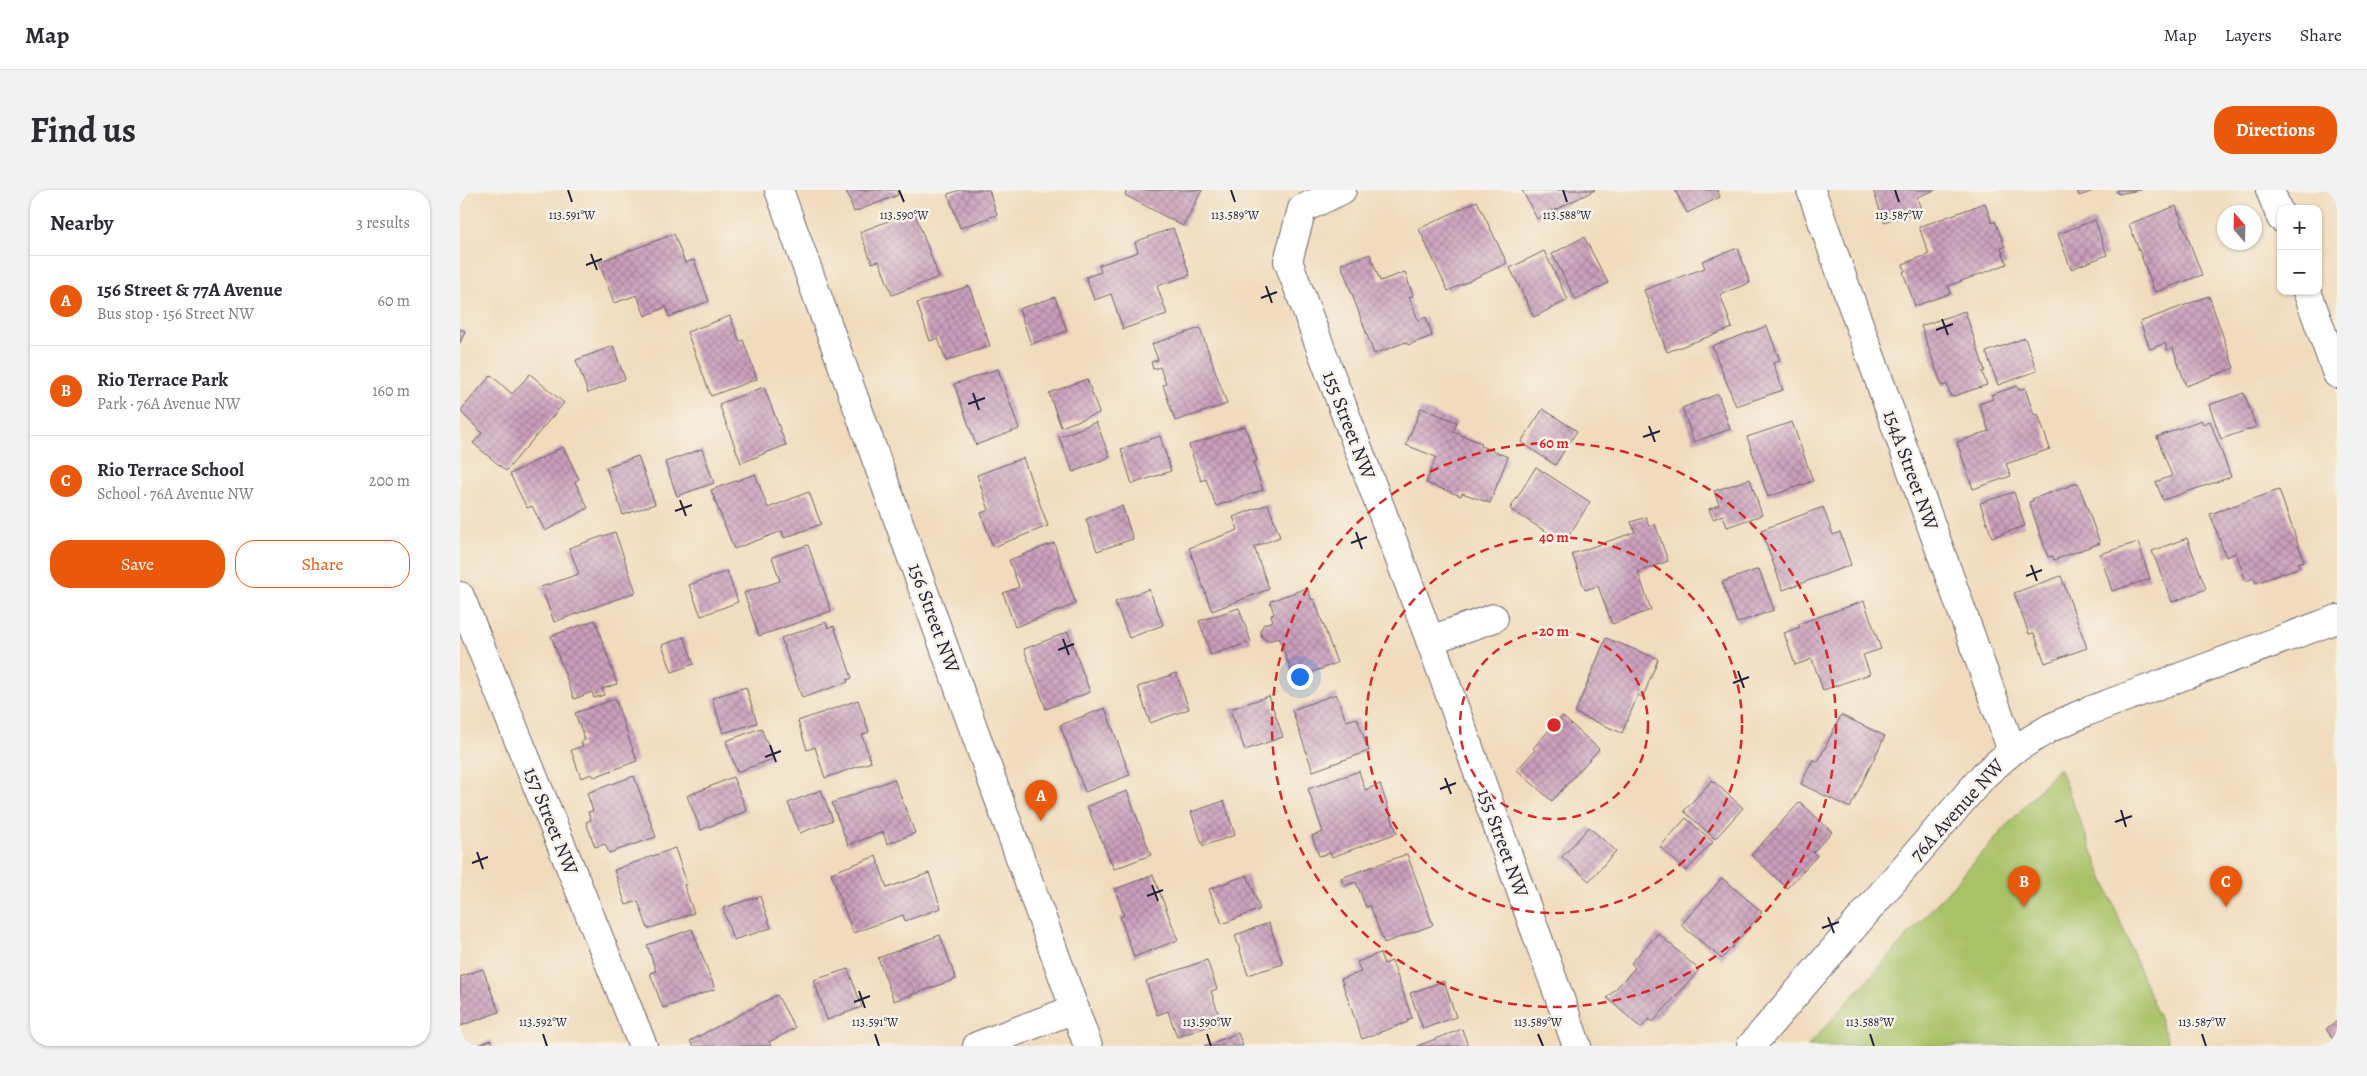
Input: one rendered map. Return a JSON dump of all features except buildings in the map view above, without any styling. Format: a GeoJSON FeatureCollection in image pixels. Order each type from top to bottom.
{"type":"FeatureCollection","features":[{"type":"Feature","properties":{"kind":"street","name":"156 Street NW"},"geometry":{"type":"LineString","coordinates":[[779,190],[1088,1046]]}},
{"type":"Feature","properties":{"kind":"street","name":"155 Street NW"},"geometry":{"type":"LineString","coordinates":[[1342,190],[1302,209],[1288,261],[1430,640],[1577,1046]]}},
{"type":"Feature","properties":{"kind":"street","name":"154A Street NW"},"geometry":{"type":"LineString","coordinates":[[1811,190],[2012,751]]}},
{"type":"Feature","properties":{"kind":"street"},"geometry":{"type":"LineString","coordinates":[[2270,190],[2277,208]]}},
{"type":"Feature","properties":{"kind":"street"},"geometry":{"type":"LineString","coordinates":[[2308,295],[2337,374]]}},
{"type":"Feature","properties":{"kind":"street","name":"157 Street NW"},"geometry":{"type":"LineString","coordinates":[[460,596],[643,1046]]}},
{"type":"Feature","properties":{"kind":"street"},"geometry":{"type":"LineString","coordinates":[[1430,640],[1494,618]]}},
{"type":"Feature","properties":{"kind":"street","name":"76A Avenue NW"},"geometry":{"type":"LineString","coordinates":[[1752,1046],[1985,774],[2012,751],[2050,728],[2086,712],[2337,619]]}},
{"type":"Feature","properties":{"kind":"street"},"geometry":{"type":"LineString","coordinates":[[977,1046],[1075,1009]]}},
{"type":"Feature","properties":{"kind":"green space"},"geometry":{"type":"Polygon","coordinates":[[[2059,768],[2170,1046],[1808,1046],[2059,768]]]}},
{"type":"Feature","properties":{"kind":"place","name":"156 Street & 77A Avenue"},"geometry":{"type":"Point","coordinates":[1041,821]}},
{"type":"Feature","properties":{"kind":"place","name":"Rio Terrace Park"},"geometry":{"type":"Point","coordinates":[2024,907]}},
{"type":"Feature","properties":{"kind":"place","name":"Rio Terrace School"},"geometry":{"type":"Point","coordinates":[2226,907]}}]}
